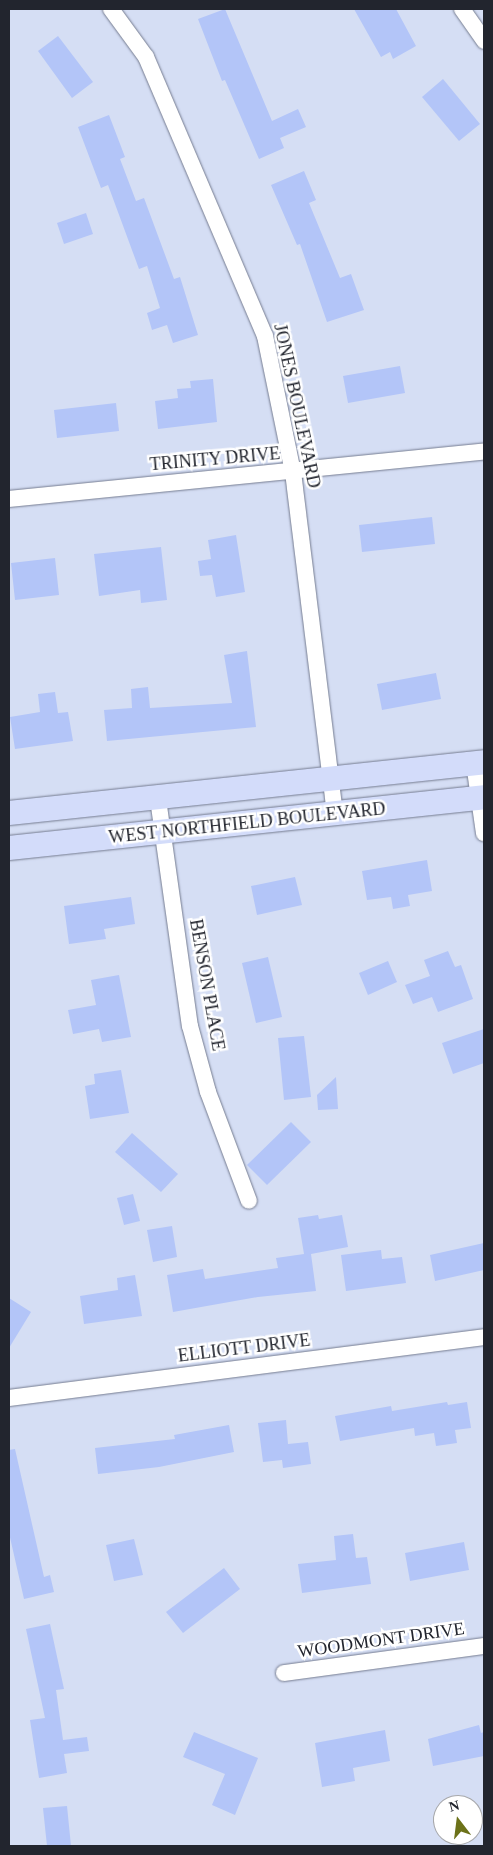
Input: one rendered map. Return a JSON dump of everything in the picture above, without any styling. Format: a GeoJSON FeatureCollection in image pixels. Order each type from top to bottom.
{"type":"FeatureCollection","features":[{"type":"Feature","properties":{"kind":"main road","name":"WEST NORTHFIELD BOULEVARD"},"geometry":{"type":"LineString","coordinates":[[9,813],[158,799],[479,763]]}},
{"type":"Feature","properties":{"kind":"main road","name":"WEST NORTHFIELD BOULEVARD"},"geometry":{"type":"LineString","coordinates":[[9,848],[164,833],[481,797]]}},
{"type":"Feature","properties":{"kind":"street","name":"JONES BOULEVARD"},"geometry":{"type":"LineString","coordinates":[[111,9],[146,57],[265,336],[293,472],[335,814]]}},
{"type":"Feature","properties":{"kind":"street"},"geometry":{"type":"LineString","coordinates":[[462,9],[484,41]]}},
{"type":"Feature","properties":{"kind":"street","name":"TRINITY DRIVE"},"geometry":{"type":"LineString","coordinates":[[9,499],[484,452]]}},
{"type":"Feature","properties":{"kind":"street"},"geometry":{"type":"LineString","coordinates":[[479,763],[484,834]]}},
{"type":"Feature","properties":{"kind":"street","name":"BENSON PLACE"},"geometry":{"type":"LineString","coordinates":[[158,799],[190,1026],[208,1092],[249,1201]]}},
{"type":"Feature","properties":{"kind":"street","name":"ELLIOTT DRIVE"},"geometry":{"type":"LineString","coordinates":[[9,1398],[484,1337]]}},
{"type":"Feature","properties":{"kind":"street","name":"WOODMONT DRIVE"},"geometry":{"type":"LineString","coordinates":[[284,1673],[484,1646]]}},
{"type":"Feature","properties":{"kind":"building"},"geometry":{"type":"Polygon","coordinates":[[[225,9],[272,121],[298,109],[306,127],[280,138],[284,148],[259,159],[225,80],[222,81],[198,19],[225,9]]]}},
{"type":"Feature","properties":{"kind":"building"},"geometry":{"type":"Polygon","coordinates":[[[354,9],[396,9],[416,46],[393,59],[390,52],[381,57],[354,9]]]}},
{"type":"Feature","properties":{"kind":"building"},"geometry":{"type":"Polygon","coordinates":[[[58,36],[93,82],[72,98],[38,51],[58,36]]]}},
{"type":"Feature","properties":{"kind":"building"},"geometry":{"type":"Polygon","coordinates":[[[443,79],[480,124],[459,141],[422,97],[443,79]]]}},
{"type":"Feature","properties":{"kind":"building"},"geometry":{"type":"Polygon","coordinates":[[[109,115],[125,157],[120,159],[136,201],[144,198],[174,279],[180,277],[198,335],[173,343],[167,325],[152,330],[147,313],[160,308],[147,266],[139,269],[108,185],[101,188],[78,127],[109,115]]]}},
{"type":"Feature","properties":{"kind":"building"},"geometry":{"type":"Polygon","coordinates":[[[304,171],[316,200],[309,203],[340,278],[351,274],[364,310],[327,322],[300,244],[297,245],[271,185],[304,171]]]}},
{"type":"Feature","properties":{"kind":"building"},"geometry":{"type":"Polygon","coordinates":[[[86,213],[93,234],[64,244],[57,223],[86,213]]]}},
{"type":"Feature","properties":{"kind":"building"},"geometry":{"type":"Polygon","coordinates":[[[400,366],[405,393],[348,403],[343,376],[400,366]]]}},
{"type":"Feature","properties":{"kind":"building"},"geometry":{"type":"Polygon","coordinates":[[[213,379],[217,422],[158,429],[155,401],[178,398],[177,389],[191,388],[190,381],[213,379]]]}},
{"type":"Feature","properties":{"kind":"building"},"geometry":{"type":"Polygon","coordinates":[[[116,403],[119,431],[57,438],[54,410],[116,403]]]}},
{"type":"Feature","properties":{"kind":"building"},"geometry":{"type":"Polygon","coordinates":[[[432,517],[435,544],[362,552],[359,525],[432,517]]]}},
{"type":"Feature","properties":{"kind":"building"},"geometry":{"type":"Polygon","coordinates":[[[236,535],[245,592],[216,597],[212,575],[200,576],[198,561],[211,559],[208,540],[236,535]]]}},
{"type":"Feature","properties":{"kind":"building"},"geometry":{"type":"Polygon","coordinates":[[[161,547],[167,600],[141,603],[140,590],[99,596],[94,554],[161,547]]]}},
{"type":"Feature","properties":{"kind":"building"},"geometry":{"type":"Polygon","coordinates":[[[55,558],[59,595],[15,600],[11,563],[55,558]]]}},
{"type":"Feature","properties":{"kind":"building"},"geometry":{"type":"Polygon","coordinates":[[[247,651],[256,727],[107,741],[104,710],[132,708],[131,689],[148,687],[150,708],[232,703],[224,655],[247,651]]]}},
{"type":"Feature","properties":{"kind":"building"},"geometry":{"type":"Polygon","coordinates":[[[436,673],[441,699],[382,710],[377,684],[436,673]]]}},
{"type":"Feature","properties":{"kind":"building"},"geometry":{"type":"Polygon","coordinates":[[[55,692],[58,713],[68,712],[73,741],[15,749],[10,717],[40,712],[38,694],[55,692]]]}},
{"type":"Feature","properties":{"kind":"building"},"geometry":{"type":"Polygon","coordinates":[[[427,860],[432,891],[408,895],[410,906],[393,909],[391,897],[367,900],[362,871],[427,860]]]}},
{"type":"Feature","properties":{"kind":"building"},"geometry":{"type":"Polygon","coordinates":[[[295,877],[302,905],[257,915],[251,886],[295,877]]]}},
{"type":"Feature","properties":{"kind":"building"},"geometry":{"type":"Polygon","coordinates":[[[131,897],[135,924],[104,929],[106,939],[69,944],[64,906],[131,897]]]}},
{"type":"Feature","properties":{"kind":"building"},"geometry":{"type":"Polygon","coordinates":[[[448,951],[455,967],[461,965],[473,999],[438,1012],[432,997],[413,1004],[405,985],[430,976],[424,960],[448,951]]]}},
{"type":"Feature","properties":{"kind":"building"},"geometry":{"type":"Polygon","coordinates":[[[268,957],[282,1017],[256,1023],[242,963],[268,957]]]}},
{"type":"Feature","properties":{"kind":"building"},"geometry":{"type":"Polygon","coordinates":[[[388,961],[397,982],[368,995],[359,973],[388,961]]]}},
{"type":"Feature","properties":{"kind":"building"},"geometry":{"type":"Polygon","coordinates":[[[119,975],[131,1037],[102,1042],[99,1029],[73,1034],[68,1010],[96,1005],[91,980],[119,975]]]}},
{"type":"Feature","properties":{"kind":"building"},"geometry":{"type":"Polygon","coordinates":[[[484,1029],[484,1063],[453,1074],[442,1043],[484,1029]]]}},
{"type":"Feature","properties":{"kind":"building"},"geometry":{"type":"Polygon","coordinates":[[[304,1036],[311,1097],[284,1100],[278,1038],[304,1036]]]}},
{"type":"Feature","properties":{"kind":"building"},"geometry":{"type":"Polygon","coordinates":[[[121,1070],[129,1113],[90,1119],[85,1086],[95,1084],[94,1074],[121,1070]]]}},
{"type":"Feature","properties":{"kind":"building"},"geometry":{"type":"Polygon","coordinates":[[[336,1077],[338,1109],[318,1110],[317,1095],[336,1077]]]}},
{"type":"Feature","properties":{"kind":"building"},"geometry":{"type":"Polygon","coordinates":[[[291,1122],[311,1142],[267,1185],[247,1165],[291,1122]]]}},
{"type":"Feature","properties":{"kind":"building"},"geometry":{"type":"Polygon","coordinates":[[[132,1133],[178,1174],[161,1192],[115,1152],[132,1133]]]}},
{"type":"Feature","properties":{"kind":"building"},"geometry":{"type":"Polygon","coordinates":[[[133,1194],[140,1221],[124,1225],[117,1198],[133,1194]]]}},
{"type":"Feature","properties":{"kind":"building"},"geometry":{"type":"Polygon","coordinates":[[[318,1215],[319,1219],[342,1215],[348,1247],[311,1254],[316,1291],[258,1297],[173,1312],[167,1275],[203,1269],[205,1279],[278,1268],[276,1258],[304,1254],[298,1218],[318,1215]]]}},
{"type":"Feature","properties":{"kind":"building"},"geometry":{"type":"Polygon","coordinates":[[[172,1226],[177,1257],[153,1262],[147,1230],[172,1226]]]}},
{"type":"Feature","properties":{"kind":"building"},"geometry":{"type":"Polygon","coordinates":[[[484,1243],[484,1270],[435,1281],[430,1255],[484,1243]]]}},
{"type":"Feature","properties":{"kind":"building"},"geometry":{"type":"Polygon","coordinates":[[[381,1250],[382,1259],[402,1257],[406,1283],[346,1291],[341,1255],[381,1250]]]}},
{"type":"Feature","properties":{"kind":"building"},"geometry":{"type":"Polygon","coordinates":[[[135,1275],[142,1316],[84,1324],[80,1296],[118,1290],[117,1278],[135,1275]]]}},
{"type":"Feature","properties":{"kind":"building"},"geometry":{"type":"Polygon","coordinates":[[[9,1298],[31,1312],[9,1348],[9,1298]]]}},
{"type":"Feature","properties":{"kind":"building"},"geometry":{"type":"Polygon","coordinates":[[[447,1402],[448,1405],[467,1402],[471,1428],[455,1430],[457,1443],[436,1446],[434,1433],[415,1436],[414,1428],[340,1441],[335,1416],[391,1406],[392,1411],[447,1402]]]}},
{"type":"Feature","properties":{"kind":"building"},"geometry":{"type":"Polygon","coordinates":[[[286,1420],[288,1444],[308,1442],[311,1464],[283,1468],[282,1460],[263,1462],[258,1423],[286,1420]]]}},
{"type":"Feature","properties":{"kind":"building"},"geometry":{"type":"Polygon","coordinates":[[[229,1425],[234,1452],[159,1467],[98,1474],[95,1448],[175,1439],[174,1435],[229,1425]]]}},
{"type":"Feature","properties":{"kind":"building"},"geometry":{"type":"Polygon","coordinates":[[[15,1449],[44,1577],[50,1575],[54,1592],[24,1599],[9,1533],[9,1450],[15,1449]]]}},
{"type":"Feature","properties":{"kind":"building"},"geometry":{"type":"Polygon","coordinates":[[[353,1534],[356,1558],[367,1557],[371,1584],[302,1593],[298,1564],[336,1560],[334,1536],[353,1534]]]}},
{"type":"Feature","properties":{"kind":"building"},"geometry":{"type":"Polygon","coordinates":[[[134,1539],[143,1575],[114,1581],[106,1545],[134,1539]]]}},
{"type":"Feature","properties":{"kind":"building"},"geometry":{"type":"Polygon","coordinates":[[[464,1542],[469,1570],[410,1581],[405,1553],[464,1542]]]}},
{"type":"Feature","properties":{"kind":"building"},"geometry":{"type":"Polygon","coordinates":[[[224,1568],[240,1589],[183,1633],[166,1612],[224,1568]]]}},
{"type":"Feature","properties":{"kind":"building"},"geometry":{"type":"Polygon","coordinates":[[[50,1624],[64,1689],[56,1690],[63,1740],[87,1737],[89,1751],[64,1754],[67,1773],[39,1778],[30,1720],[45,1718],[26,1629],[50,1624]]]}},
{"type":"Feature","properties":{"kind":"building"},"geometry":{"type":"Polygon","coordinates":[[[479,1725],[481,1733],[484,1732],[484,1756],[433,1766],[428,1739],[479,1725]]]}},
{"type":"Feature","properties":{"kind":"building"},"geometry":{"type":"Polygon","coordinates":[[[385,1730],[390,1761],[353,1768],[355,1781],[322,1787],[315,1743],[385,1730]]]}},
{"type":"Feature","properties":{"kind":"building"},"geometry":{"type":"Polygon","coordinates":[[[194,1732],[258,1758],[235,1815],[212,1805],[225,1774],[183,1757],[194,1732]]]}},
{"type":"Feature","properties":{"kind":"building"},"geometry":{"type":"Polygon","coordinates":[[[67,1806],[71,1846],[47,1846],[43,1808],[67,1806]]]}}]}
